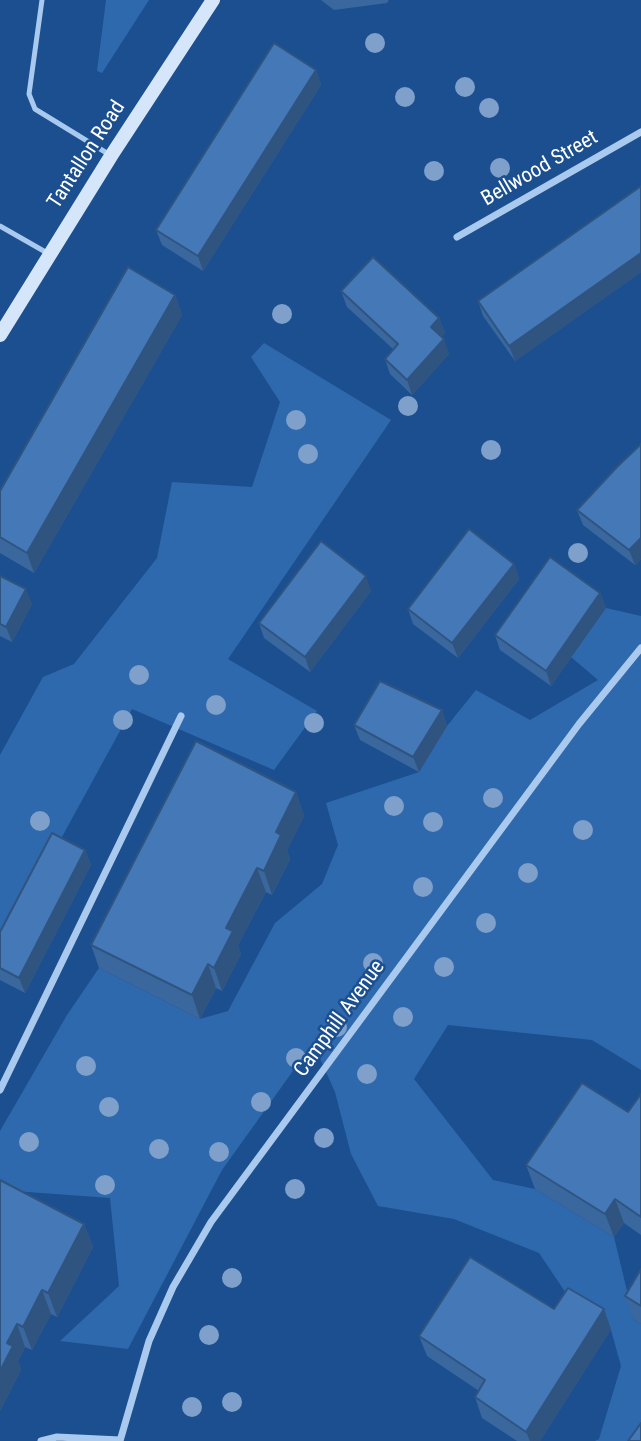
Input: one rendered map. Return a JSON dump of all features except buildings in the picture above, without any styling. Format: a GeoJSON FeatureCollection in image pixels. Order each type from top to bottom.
{"type":"FeatureCollection","features":[{"type":"Feature","properties":{"kind":"street","name":"Tantallon Road"},"geometry":{"type":"LineString","coordinates":[[0,335],[111,156],[214,0]]}},
{"type":"Feature","properties":{"kind":"street","name":"Bellwood Street"},"geometry":{"type":"LineString","coordinates":[[457,237],[641,132]]}},
{"type":"Feature","properties":{"kind":"street","name":"Camphill Avenue"},"geometry":{"type":"LineString","coordinates":[[41,1441],[57,1437],[120,1441],[149,1341],[173,1287],[211,1222],[579,724],[641,648]]}},
{"type":"Feature","properties":{"kind":"street"},"geometry":{"type":"LineString","coordinates":[[0,1090],[181,716]]}},
{"type":"Feature","properties":{"kind":"lane"},"geometry":{"type":"LineString","coordinates":[[42,0],[29,94],[35,109],[111,156]]}},
{"type":"Feature","properties":{"kind":"lane"},"geometry":{"type":"LineString","coordinates":[[0,226],[49,254]]}},
{"type":"Feature","properties":{"kind":"shaded area"},"geometry":{"type":"Polygon","coordinates":[[[106,0],[149,0],[102,73],[97,71],[106,0]]]}},
{"type":"Feature","properties":{"kind":"shaded area"},"geometry":{"type":"Polygon","coordinates":[[[264,343],[391,420],[228,659],[317,711],[274,770],[132,709],[0,950],[0,755],[43,677],[74,664],[157,558],[172,482],[252,487],[280,402],[251,357],[264,343]]]}},
{"type":"Feature","properties":{"kind":"shaded area"},"geometry":{"type":"Polygon","coordinates":[[[606,608],[641,616],[641,1070],[592,1040],[448,1025],[414,1079],[493,1180],[535,1189],[614,1237],[634,1320],[641,1324],[641,1441],[595,1441],[599,1439],[621,1366],[611,1330],[576,1308],[539,1253],[454,1219],[378,1206],[351,1154],[335,1092],[313,1043],[222,1170],[128,1349],[60,1341],[119,1286],[110,1198],[0,1190],[0,1131],[67,1015],[99,968],[200,1019],[228,1011],[275,923],[322,884],[338,845],[326,803],[419,772],[447,726],[476,690],[530,720],[598,680],[571,657],[606,608]]]}}]}
